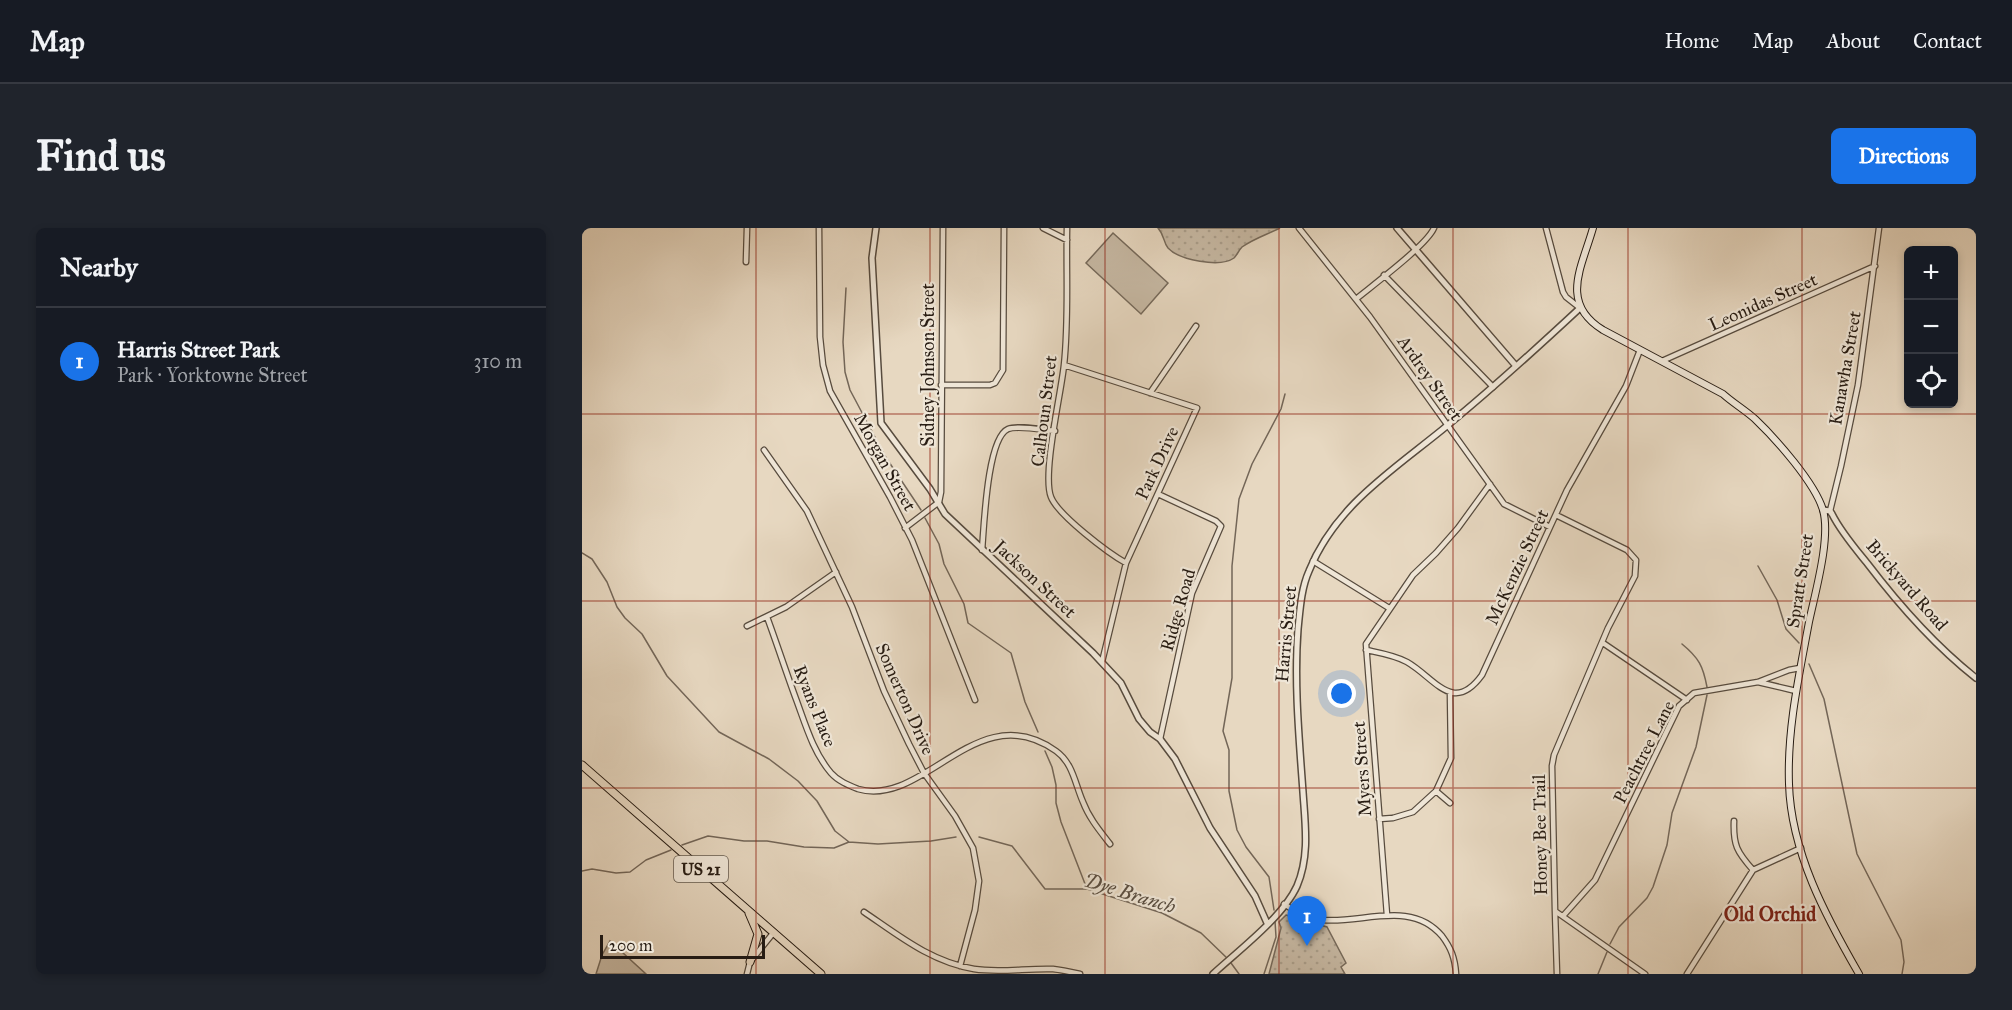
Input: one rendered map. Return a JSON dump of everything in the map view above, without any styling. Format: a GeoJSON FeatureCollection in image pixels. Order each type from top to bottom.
{"type":"FeatureCollection","features":[{"type":"Feature","properties":{"kind":"main road"},"geometry":{"type":"LineString","coordinates":[[1580,308],[1578,280],[1593,228]]}},
{"type":"Feature","properties":{"kind":"main road","name":"Spratt Street"},"geometry":{"type":"LineString","coordinates":[[1580,308],[1593,324],[1723,394],[1754,418],[1807,480],[1826,510],[1821,558],[1790,733],[1789,787],[1801,848],[1811,880],[1829,923],[1859,974]]}},
{"type":"Feature","properties":{"kind":"main road","name":"US 21"},"geometry":{"type":"LineString","coordinates":[[582,765],[821,974]]}},
{"type":"Feature","properties":{"kind":"main road"},"geometry":{"type":"LineString","coordinates":[[746,908],[758,930],[758,938],[750,962]]}},
{"type":"Feature","properties":{"kind":"street"},"geometry":{"type":"LineString","coordinates":[[746,262],[747,228]]}},
{"type":"Feature","properties":{"kind":"street","name":"Morgan Street"},"geometry":{"type":"LineString","coordinates":[[819,228],[820,337],[823,365],[830,391],[905,528],[975,700]]}},
{"type":"Feature","properties":{"kind":"street","name":"Jackson Street"},"geometry":{"type":"LineString","coordinates":[[876,228],[872,258],[881,423],[930,489],[945,514],[1102,662],[1121,683],[1139,719],[1150,732],[1160,739],[1175,759],[1225,852],[1255,896],[1267,924]]}},
{"type":"Feature","properties":{"kind":"street","name":"Sidney Johnson Street"},"geometry":{"type":"LineString","coordinates":[[938,502],[941,492],[943,228]]}},
{"type":"Feature","properties":{"kind":"street"},"geometry":{"type":"LineString","coordinates":[[941,385],[990,385],[1003,370],[1004,228]]}},
{"type":"Feature","properties":{"kind":"street"},"geometry":{"type":"LineString","coordinates":[[1043,228],[1067,240]]}},
{"type":"Feature","properties":{"kind":"street","name":"Calhoun Street"},"geometry":{"type":"LineString","coordinates":[[1067,228],[1064,365],[1049,478],[1052,499],[1057,507],[1110,554],[1126,563]]}},
{"type":"Feature","properties":{"kind":"street","name":"Ardrey Street"},"geometry":{"type":"LineString","coordinates":[[1299,228],[1356,299],[1504,504],[1550,527]]}},
{"type":"Feature","properties":{"kind":"street"},"geometry":{"type":"LineString","coordinates":[[1397,228],[1516,366]]}},
{"type":"Feature","properties":{"kind":"street"},"geometry":{"type":"LineString","coordinates":[[1356,299],[1432,234],[1434,228]]}},
{"type":"Feature","properties":{"kind":"street"},"geometry":{"type":"LineString","coordinates":[[1545,228],[1563,292],[1580,308]]}},
{"type":"Feature","properties":{"kind":"street","name":"Kanawha Street"},"geometry":{"type":"LineString","coordinates":[[1826,510],[1841,466],[1858,385],[1879,228]]}},
{"type":"Feature","properties":{"kind":"street","name":"Leonidas Street"},"geometry":{"type":"LineString","coordinates":[[1662,361],[1875,266]]}},
{"type":"Feature","properties":{"kind":"street"},"geometry":{"type":"LineString","coordinates":[[1384,275],[1493,387]]}},
{"type":"Feature","properties":{"kind":"street","name":"Harris Street"},"geometry":{"type":"LineString","coordinates":[[1213,974],[1267,924],[1284,904],[1296,886],[1305,855],[1296,654],[1303,592],[1313,561],[1343,516],[1364,492],[1493,387],[1580,308]]}},
{"type":"Feature","properties":{"kind":"street"},"geometry":{"type":"LineString","coordinates":[[1150,393],[1196,326]]}},
{"type":"Feature","properties":{"kind":"street","name":"McKenzie Street"},"geometry":{"type":"LineString","coordinates":[[1450,692],[1463,692],[1473,688],[1482,675],[1567,490],[1626,386],[1640,350]]}},
{"type":"Feature","properties":{"kind":"street","name":"Park Drive"},"geometry":{"type":"LineString","coordinates":[[1064,365],[1197,408],[1126,563],[1102,662]]}},
{"type":"Feature","properties":{"kind":"street"},"geometry":{"type":"LineString","coordinates":[[982,550],[993,453],[999,437],[1008,429],[1054,431]]}},
{"type":"Feature","properties":{"kind":"street","name":"Somerton Drive"},"geometry":{"type":"LineString","coordinates":[[764,450],[807,511],[836,572],[884,691],[924,773],[955,816],[973,848],[979,881],[975,910],[960,966]]}},
{"type":"Feature","properties":{"kind":"street"},"geometry":{"type":"LineString","coordinates":[[1379,819],[1393,818],[1413,812],[1436,791],[1451,758],[1450,692],[1440,688],[1404,660],[1366,650],[1366,644],[1413,574],[1458,528],[1490,484]]}},
{"type":"Feature","properties":{"kind":"street","name":"Ridge Road"},"geometry":{"type":"LineString","coordinates":[[1158,494],[1216,521],[1221,526],[1192,593],[1160,739]]}},
{"type":"Feature","properties":{"kind":"street"},"geometry":{"type":"LineString","coordinates":[[905,528],[938,502]]}},
{"type":"Feature","properties":{"kind":"street","name":"Brickyard Road"},"geometry":{"type":"LineString","coordinates":[[1826,510],[1905,612],[1959,665],[1976,678]]}},
{"type":"Feature","properties":{"kind":"street","name":"Honey Bee Trail"},"geometry":{"type":"LineString","coordinates":[[1556,515],[1627,550],[1636,560],[1635,576],[1608,628],[1559,742],[1552,765],[1556,910],[1645,974]]}},
{"type":"Feature","properties":{"kind":"street"},"geometry":{"type":"LineString","coordinates":[[1313,561],[1389,608]]}},
{"type":"Feature","properties":{"kind":"street"},"geometry":{"type":"LineString","coordinates":[[747,626],[786,607],[836,572]]}},
{"type":"Feature","properties":{"kind":"street","name":"Ryans Place"},"geometry":{"type":"LineString","coordinates":[[767,617],[811,739],[830,772],[839,781],[879,792],[901,786],[951,756],[984,740],[1012,734],[1033,738],[1057,752],[1072,770],[1083,804],[1110,844]]}},
{"type":"Feature","properties":{"kind":"street"},"geometry":{"type":"LineString","coordinates":[[1603,644],[1687,700]]}},
{"type":"Feature","properties":{"kind":"street","name":"Myers Street"},"geometry":{"type":"LineString","coordinates":[[1366,650],[1387,915]]}},
{"type":"Feature","properties":{"kind":"street","name":"Peachtree Lane"},"geometry":{"type":"LineString","coordinates":[[1563,916],[1595,880],[1679,706],[1694,693],[1758,682],[1800,668]]}},
{"type":"Feature","properties":{"kind":"street"},"geometry":{"type":"LineString","coordinates":[[1758,682],[1796,691]]}},
{"type":"Feature","properties":{"kind":"street"},"geometry":{"type":"LineString","coordinates":[[1436,791],[1449,803]]}},
{"type":"Feature","properties":{"kind":"street"},"geometry":{"type":"LineString","coordinates":[[1734,821],[1733,839],[1736,847],[1753,870]]}},
{"type":"Feature","properties":{"kind":"street"},"geometry":{"type":"LineString","coordinates":[[1687,974],[1753,870],[1801,848]]}},
{"type":"Feature","properties":{"kind":"street"},"geometry":{"type":"LineString","coordinates":[[1284,904],[1301,914],[1320,920],[1396,914],[1427,922],[1450,946],[1455,960],[1456,974]]}},
{"type":"Feature","properties":{"kind":"street"},"geometry":{"type":"LineString","coordinates":[[1556,910],[1557,974]]}},
{"type":"Feature","properties":{"kind":"street"},"geometry":{"type":"LineString","coordinates":[[864,912],[928,955],[960,966],[976,969],[1080,974]]}},
{"type":"Feature","properties":{"kind":"street"},"geometry":{"type":"LineString","coordinates":[[747,974],[750,962],[774,932]]}},
{"type":"Feature","properties":{"kind":"shaded area"},"geometry":{"type":"Polygon","coordinates":[[[1158,228],[1280,228],[1246,244],[1234,258],[1228,261],[1210,262],[1190,259],[1173,252],[1166,246],[1158,228]]]}},
{"type":"Feature","properties":{"kind":"shaded area"},"geometry":{"type":"Polygon","coordinates":[[[1113,233],[1168,283],[1141,314],[1086,263],[1113,233]]]}},
{"type":"Feature","properties":{"kind":"shaded area"},"geometry":{"type":"Polygon","coordinates":[[[1286,915],[1327,927],[1346,963],[1341,967],[1345,974],[1269,974],[1281,928],[1279,922],[1286,915]]]}},
{"type":"Feature","properties":{"kind":"shaded area"},"geometry":{"type":"Polygon","coordinates":[[[610,941],[646,974],[596,974],[602,955],[610,941]]]}},
{"type":"Feature","properties":{"kind":"waterway"},"geometry":{"type":"LineString","coordinates":[[846,288],[843,342],[845,372],[850,390],[885,456],[921,510]]}},
{"type":"Feature","properties":{"kind":"waterway"},"geometry":{"type":"LineString","coordinates":[[1274,910],[1269,877],[1246,847],[1237,830],[1229,791],[1229,750],[1223,731],[1232,678],[1232,566],[1239,499],[1252,464],[1281,409],[1285,394]]}},
{"type":"Feature","properties":{"kind":"waterway"},"geometry":{"type":"LineString","coordinates":[[925,518],[939,544],[944,564],[964,604],[968,623],[1011,653],[1025,702],[1038,732]]}},
{"type":"Feature","properties":{"kind":"waterway"},"geometry":{"type":"LineString","coordinates":[[582,553],[592,559],[607,582],[617,607],[642,634],[667,676],[719,732],[769,759],[798,781],[817,801],[835,831],[849,842]]}},
{"type":"Feature","properties":{"kind":"waterway"},"geometry":{"type":"LineString","coordinates":[[1758,566],[1777,600],[1786,629],[1799,643]]}},
{"type":"Feature","properties":{"kind":"waterway"},"geometry":{"type":"LineString","coordinates":[[1682,644],[1699,663],[1707,687]]}},
{"type":"Feature","properties":{"kind":"waterway"},"geometry":{"type":"LineString","coordinates":[[1809,664],[1824,699],[1857,854],[1901,940],[1904,962],[1902,974]]}},
{"type":"Feature","properties":{"kind":"waterway"},"geometry":{"type":"LineString","coordinates":[[1610,944],[1619,927],[1647,898],[1653,887],[1667,845],[1672,813],[1696,747],[1707,695]]}},
{"type":"Feature","properties":{"kind":"waterway"},"geometry":{"type":"LineString","coordinates":[[1045,751],[1052,767],[1056,785],[1056,803],[1061,822],[1087,889]]}},
{"type":"Feature","properties":{"kind":"waterway","name":"Dye Branch"},"geometry":{"type":"LineString","coordinates":[[682,845],[708,836],[804,847],[834,848],[849,842],[878,844],[956,837]]}},
{"type":"Feature","properties":{"kind":"waterway","name":"Dye Branch"},"geometry":{"type":"LineString","coordinates":[[979,837],[1012,846],[1045,889],[1087,889],[1162,913],[1201,933],[1228,959]]}},
{"type":"Feature","properties":{"kind":"waterway","name":"Dye Branch"},"geometry":{"type":"LineString","coordinates":[[582,871],[592,869],[616,873],[630,872],[646,860],[671,850]]}},
{"type":"Feature","properties":{"kind":"waterway"},"geometry":{"type":"LineString","coordinates":[[1264,974],[1276,937],[1275,921]]}},
{"type":"Feature","properties":{"kind":"waterway"},"geometry":{"type":"LineString","coordinates":[[1598,974],[1607,952]]}},
{"type":"Feature","properties":{"kind":"waterway","name":"Dye Branch"},"geometry":{"type":"LineString","coordinates":[[1231,963],[1239,974]]}},
{"type":"Feature","properties":{"kind":"place","name":"Harris Street Park"},"geometry":{"type":"Point","coordinates":[1307,946]}},
{"type":"Feature","properties":{"kind":"district","name":"Old Orchid"},"geometry":{"type":"Point","coordinates":[1770,914]}}]}
